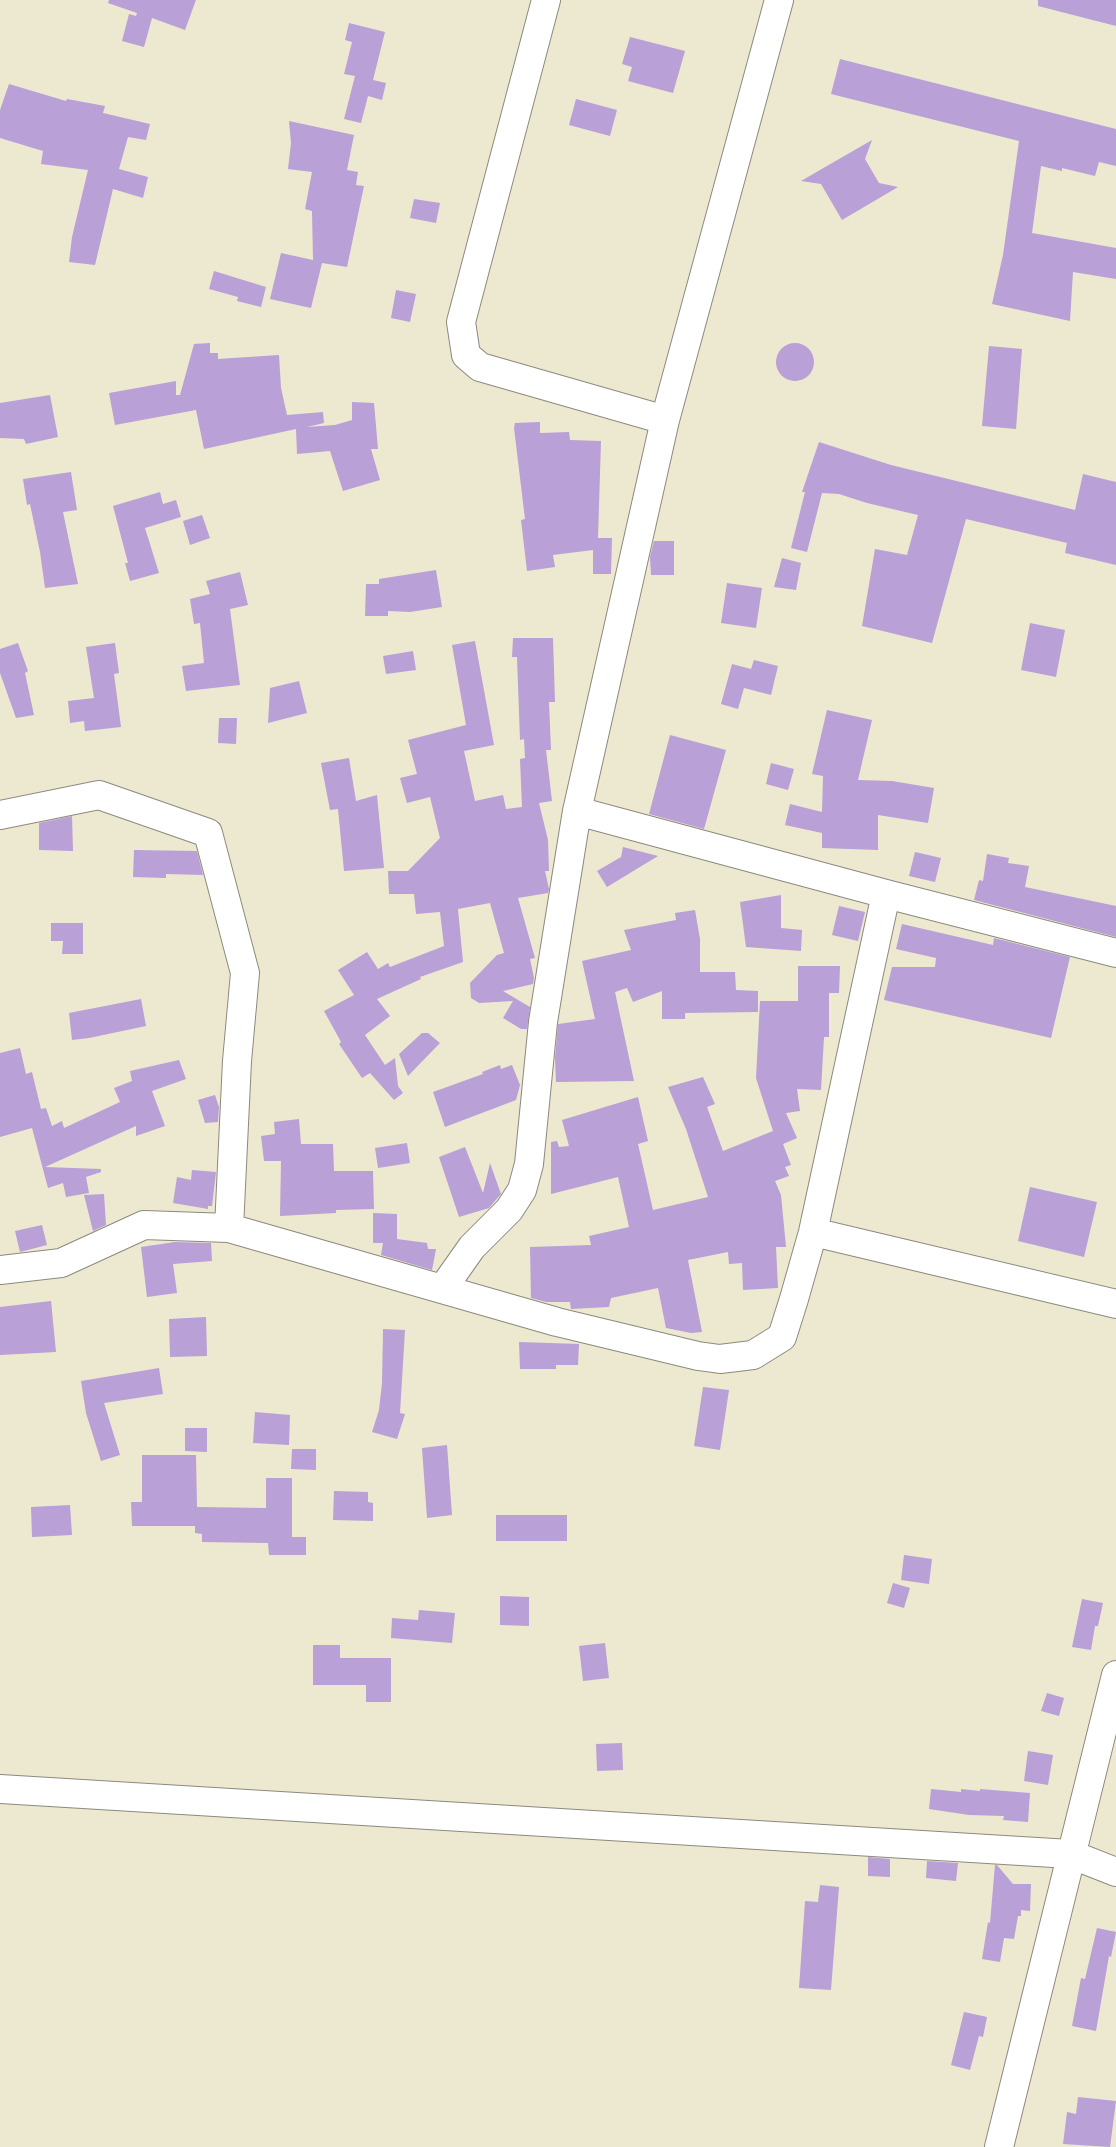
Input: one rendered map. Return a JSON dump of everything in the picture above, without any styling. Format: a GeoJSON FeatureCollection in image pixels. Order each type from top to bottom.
{"type":"FeatureCollection","features":[{"type":"Feature","properties":{"kind":"street"},"geometry":{"type":"LineString","coordinates":[[546,0],[461,322],[466,355],[480,367],[665,420]]}},
{"type":"Feature","properties":{"kind":"street"},"geometry":{"type":"LineString","coordinates":[[443,1288],[472,1247],[509,1210],[522,1190],[529,1164],[542,1022],[577,811],[619,632],[665,420],[779,0]]}},
{"type":"Feature","properties":{"kind":"street"},"geometry":{"type":"LineString","coordinates":[[0,815],[99,795],[208,833],[245,974],[237,1061],[229,1228]]}},
{"type":"Feature","properties":{"kind":"street"},"geometry":{"type":"LineString","coordinates":[[577,811],[886,894],[1116,953]]}},
{"type":"Feature","properties":{"kind":"street"},"geometry":{"type":"LineString","coordinates":[[0,1270],[61,1264],[144,1225],[229,1228],[557,1322],[698,1356],[720,1358],[753,1355],[782,1337],[813,1232],[886,894]]}},
{"type":"Feature","properties":{"kind":"street"},"geometry":{"type":"LineString","coordinates":[[813,1232],[1116,1304]]}},
{"type":"Feature","properties":{"kind":"street"},"geometry":{"type":"LineString","coordinates":[[999,2147],[1070,1854],[1116,1675]]}},
{"type":"Feature","properties":{"kind":"street"},"geometry":{"type":"LineString","coordinates":[[0,1789],[1070,1854],[1116,1872]]}},
{"type":"Feature","properties":{"kind":"building"},"geometry":{"type":"Polygon","coordinates":[[[109,0],[196,0],[185,30],[152,18],[144,47],[122,41],[129,14],[136,16],[137,13],[108,3],[109,0]]]}},
{"type":"Feature","properties":{"kind":"building"},"geometry":{"type":"Polygon","coordinates":[[[1038,0],[1116,0],[1116,26],[1038,6],[1038,0]]]}},
{"type":"Feature","properties":{"kind":"building"},"geometry":{"type":"Polygon","coordinates":[[[349,23],[385,32],[373,80],[386,83],[382,100],[368,96],[361,123],[344,119],[355,76],[344,74],[352,42],[345,40],[349,23]]]}},
{"type":"Feature","properties":{"kind":"building"},"geometry":{"type":"Polygon","coordinates":[[[630,37],[685,51],[673,93],[628,81],[632,67],[622,64],[630,37]]]}},
{"type":"Feature","properties":{"kind":"building"},"geometry":{"type":"Polygon","coordinates":[[[840,59],[1116,129],[1116,166],[1099,162],[1095,176],[1062,168],[1062,171],[1041,166],[1032,233],[1116,248],[1116,279],[1073,272],[1070,321],[992,304],[1003,255],[1019,141],[831,94],[840,59]]]}},
{"type":"Feature","properties":{"kind":"building"},"geometry":{"type":"Polygon","coordinates":[[[9,84],[66,101],[67,99],[105,106],[103,113],[150,124],[146,140],[128,137],[119,169],[148,177],[143,198],[113,189],[95,265],[69,262],[72,237],[88,170],[41,164],[43,151],[0,138],[0,110],[9,84]]]}},
{"type":"Feature","properties":{"kind":"building"},"geometry":{"type":"Polygon","coordinates":[[[576,99],[617,110],[610,136],[569,125],[576,99]]]}},
{"type":"Feature","properties":{"kind":"building"},"geometry":{"type":"Polygon","coordinates":[[[289,121],[354,135],[347,170],[358,172],[356,185],[364,186],[347,267],[322,263],[311,308],[270,299],[281,253],[313,260],[312,211],[305,209],[312,172],[288,169],[291,143],[289,121]]]}},
{"type":"Feature","properties":{"kind":"building"},"geometry":{"type":"Polygon","coordinates":[[[872,140],[865,159],[879,183],[898,187],[842,220],[821,184],[801,181],[872,140]]]}},
{"type":"Feature","properties":{"kind":"building"},"geometry":{"type":"Polygon","coordinates":[[[414,199],[440,203],[436,223],[410,218],[414,199]]]}},
{"type":"Feature","properties":{"kind":"building"},"geometry":{"type":"Polygon","coordinates":[[[214,271],[266,287],[261,307],[237,301],[238,297],[209,289],[214,271]]]}},
{"type":"Feature","properties":{"kind":"building"},"geometry":{"type":"Polygon","coordinates":[[[396,290],[416,294],[410,322],[391,318],[396,290]]]}},
{"type":"Feature","properties":{"kind":"building"},"geometry":{"type":"Polygon","coordinates":[[[210,343],[210,353],[218,353],[218,359],[279,355],[281,388],[287,415],[323,412],[324,423],[307,427],[335,425],[352,420],[352,402],[374,403],[378,449],[371,449],[380,480],[343,491],[330,451],[297,454],[296,429],[204,449],[196,410],[115,425],[109,393],[176,381],[176,395],[180,395],[194,344],[210,343]]]}},
{"type":"Feature","properties":{"kind":"building"},"geometry":{"type":"Polygon","coordinates":[[[795,343],[808,349],[814,362],[808,375],[795,381],[782,375],[776,362],[782,349],[795,343]]]}},
{"type":"Feature","properties":{"kind":"building"},"geometry":{"type":"Polygon","coordinates":[[[989,346],[1022,349],[1016,429],[982,426],[989,346]]]}},
{"type":"Feature","properties":{"kind":"building"},"geometry":{"type":"Polygon","coordinates":[[[50,395],[58,437],[26,444],[24,439],[0,438],[0,403],[50,395]]]}},
{"type":"Feature","properties":{"kind":"building"},"geometry":{"type":"Polygon","coordinates":[[[540,422],[540,433],[569,432],[570,440],[601,441],[598,538],[612,538],[611,574],[593,574],[593,550],[553,555],[555,567],[527,571],[521,520],[525,519],[514,428],[515,423],[540,422]]]}},
{"type":"Feature","properties":{"kind":"building"},"geometry":{"type":"Polygon","coordinates":[[[819,442],[891,465],[1075,510],[1083,474],[1116,482],[1116,565],[1065,553],[1067,543],[966,519],[932,643],[862,626],[875,549],[907,555],[918,515],[867,503],[839,494],[822,493],[807,552],[791,548],[805,492],[802,492],[819,442]]]}},
{"type":"Feature","properties":{"kind":"building"},"geometry":{"type":"Polygon","coordinates":[[[71,472],[77,510],[63,512],[78,584],[45,588],[40,552],[30,504],[27,505],[23,479],[71,472]]]}},
{"type":"Feature","properties":{"kind":"building"},"geometry":{"type":"Polygon","coordinates":[[[160,492],[163,504],[176,500],[181,517],[145,528],[159,573],[130,581],[125,563],[128,563],[113,506],[160,492]]]}},
{"type":"Feature","properties":{"kind":"building"},"geometry":{"type":"Polygon","coordinates":[[[202,515],[210,538],[190,545],[183,521],[202,515]]]}},
{"type":"Feature","properties":{"kind":"building"},"geometry":{"type":"Polygon","coordinates":[[[654,541],[674,541],[674,575],[651,575],[650,557],[654,541]]]}},
{"type":"Feature","properties":{"kind":"building"},"geometry":{"type":"Polygon","coordinates":[[[782,558],[801,563],[796,590],[774,587],[782,558]]]}},
{"type":"Feature","properties":{"kind":"building"},"geometry":{"type":"Polygon","coordinates":[[[436,570],[442,607],[410,612],[388,611],[388,616],[365,616],[366,584],[379,584],[379,579],[436,570]]]}},
{"type":"Feature","properties":{"kind":"building"},"geometry":{"type":"Polygon","coordinates":[[[240,572],[248,605],[230,609],[240,685],[186,691],[182,666],[204,663],[200,623],[194,624],[190,599],[210,594],[206,581],[240,572]]]}},
{"type":"Feature","properties":{"kind":"building"},"geometry":{"type":"Polygon","coordinates":[[[727,583],[762,588],[756,628],[721,623],[727,583]]]}},
{"type":"Feature","properties":{"kind":"building"},"geometry":{"type":"Polygon","coordinates":[[[1030,623],[1065,630],[1056,677],[1021,670],[1030,623]]]}},
{"type":"Feature","properties":{"kind":"building"},"geometry":{"type":"Polygon","coordinates":[[[513,638],[553,638],[555,702],[549,702],[551,750],[546,750],[552,801],[539,803],[548,840],[549,871],[545,871],[549,889],[548,893],[518,898],[535,958],[530,959],[534,978],[533,984],[503,991],[530,1007],[527,1029],[521,1029],[503,1018],[513,1001],[479,1003],[471,998],[470,983],[497,955],[504,953],[490,903],[458,909],[463,962],[420,977],[421,979],[377,999],[390,1016],[365,1035],[385,1065],[395,1058],[398,1086],[403,1093],[394,1100],[370,1073],[362,1078],[339,1044],[341,1042],[324,1011],[354,995],[338,970],[367,952],[378,969],[388,963],[390,967],[444,946],[440,912],[416,914],[414,894],[389,894],[388,871],[408,871],[440,838],[430,797],[407,803],[400,778],[417,774],[408,740],[466,725],[452,645],[475,641],[494,745],[464,751],[475,801],[503,795],[506,809],[522,807],[520,759],[525,758],[524,739],[520,740],[517,657],[512,657],[513,638]]]}},
{"type":"Feature","properties":{"kind":"building"},"geometry":{"type":"Polygon","coordinates":[[[18,643],[28,671],[25,673],[34,715],[16,718],[0,673],[0,649],[18,643]]]}},
{"type":"Feature","properties":{"kind":"building"},"geometry":{"type":"Polygon","coordinates":[[[115,643],[119,673],[114,674],[121,727],[85,731],[84,721],[70,723],[68,701],[94,698],[86,647],[115,643]]]}},
{"type":"Feature","properties":{"kind":"building"},"geometry":{"type":"Polygon","coordinates":[[[413,651],[416,670],[386,674],[383,656],[413,651]]]}},
{"type":"Feature","properties":{"kind":"building"},"geometry":{"type":"Polygon","coordinates":[[[754,660],[778,666],[771,695],[744,688],[738,709],[721,704],[732,664],[751,669],[754,660]]]}},
{"type":"Feature","properties":{"kind":"building"},"geometry":{"type":"Polygon","coordinates":[[[299,681],[307,713],[268,723],[270,688],[299,681]]]}},
{"type":"Feature","properties":{"kind":"building"},"geometry":{"type":"Polygon","coordinates":[[[827,710],[872,720],[858,780],[892,781],[934,788],[928,823],[878,815],[878,850],[822,848],[822,833],[785,825],[790,804],[822,812],[823,776],[812,774],[827,710]]]}},
{"type":"Feature","properties":{"kind":"building"},"geometry":{"type":"Polygon","coordinates":[[[219,718],[237,718],[236,744],[218,743],[219,718]]]}},
{"type":"Feature","properties":{"kind":"building"},"geometry":{"type":"Polygon","coordinates":[[[670,735],[726,750],[704,829],[649,814],[670,735]]]}},
{"type":"Feature","properties":{"kind":"building"},"geometry":{"type":"Polygon","coordinates":[[[349,758],[356,801],[377,795],[384,868],[344,871],[338,809],[330,810],[321,763],[349,758]]]}},
{"type":"Feature","properties":{"kind":"building"},"geometry":{"type":"Polygon","coordinates":[[[771,763],[794,769],[788,790],[766,784],[771,763]]]}},
{"type":"Feature","properties":{"kind":"building"},"geometry":{"type":"Polygon","coordinates":[[[72,816],[73,851],[39,850],[39,823],[72,816]]]}},
{"type":"Feature","properties":{"kind":"building"},"geometry":{"type":"Polygon","coordinates":[[[623,847],[658,856],[607,887],[597,871],[621,857],[623,847]]]}},
{"type":"Feature","properties":{"kind":"building"},"geometry":{"type":"Polygon","coordinates":[[[134,850],[197,851],[203,875],[166,874],[166,878],[133,877],[134,850]]]}},
{"type":"Feature","properties":{"kind":"building"},"geometry":{"type":"Polygon","coordinates":[[[915,852],[941,858],[935,882],[909,876],[915,852]]]}},
{"type":"Feature","properties":{"kind":"building"},"geometry":{"type":"Polygon","coordinates":[[[987,854],[1009,858],[1008,863],[1029,866],[1025,887],[1116,906],[1116,937],[974,900],[979,880],[983,881],[987,854]]]}},
{"type":"Feature","properties":{"kind":"building"},"geometry":{"type":"Polygon","coordinates":[[[781,895],[781,928],[802,930],[801,951],[746,947],[740,902],[781,895]]]}},
{"type":"Feature","properties":{"kind":"building"},"geometry":{"type":"Polygon","coordinates":[[[839,906],[865,912],[858,941],[832,935],[839,906]]]}},
{"type":"Feature","properties":{"kind":"building"},"geometry":{"type":"Polygon","coordinates":[[[695,910],[700,939],[700,972],[735,972],[736,990],[758,991],[758,1012],[685,1013],[685,1019],[662,1019],[662,991],[633,1002],[627,988],[615,992],[634,1081],[556,1082],[555,1058],[558,1024],[595,1019],[582,961],[631,950],[624,930],[676,920],[675,913],[695,910]]]}},
{"type":"Feature","properties":{"kind":"building"},"geometry":{"type":"Polygon","coordinates":[[[51,923],[83,923],[83,954],[62,954],[63,941],[51,941],[51,923]]]}},
{"type":"Feature","properties":{"kind":"building"},"geometry":{"type":"Polygon","coordinates":[[[902,924],[993,945],[994,938],[1070,957],[1051,1038],[884,1000],[892,967],[935,967],[936,958],[896,949],[902,924]]]}},
{"type":"Feature","properties":{"kind":"building"},"geometry":{"type":"Polygon","coordinates":[[[798,966],[840,966],[839,993],[829,993],[829,1037],[824,1037],[821,1090],[797,1089],[800,1111],[786,1113],[797,1138],[783,1144],[791,1165],[785,1167],[789,1176],[775,1181],[781,1195],[786,1247],[776,1247],[778,1288],[743,1290],[742,1263],[729,1264],[728,1252],[688,1260],[702,1332],[691,1333],[666,1328],[658,1288],[611,1298],[609,1307],[571,1309],[570,1302],[546,1302],[531,1298],[530,1247],[591,1245],[589,1236],[629,1227],[618,1177],[551,1194],[551,1142],[557,1141],[559,1147],[569,1146],[562,1120],[638,1097],[648,1141],[638,1144],[653,1210],[708,1197],[686,1129],[668,1087],[703,1077],[715,1104],[707,1107],[723,1151],[773,1131],[756,1078],[760,1001],[798,1001],[798,966]]]}},
{"type":"Feature","properties":{"kind":"building"},"geometry":{"type":"Polygon","coordinates":[[[141,999],[146,1026],[72,1040],[69,1013],[141,999]]]}},
{"type":"Feature","properties":{"kind":"building"},"geometry":{"type":"Polygon","coordinates":[[[422,1033],[428,1033],[440,1043],[408,1076],[399,1054],[422,1033]]]}},
{"type":"Feature","properties":{"kind":"building"},"geometry":{"type":"Polygon","coordinates":[[[20,1048],[26,1074],[32,1072],[41,1109],[46,1108],[52,1126],[62,1121],[64,1128],[120,1102],[114,1088],[132,1081],[130,1071],[179,1060],[186,1079],[152,1091],[165,1126],[136,1136],[136,1126],[45,1167],[101,1169],[101,1172],[86,1177],[89,1193],[66,1197],[63,1183],[48,1188],[32,1128],[0,1137],[0,1053],[20,1048]]]}},
{"type":"Feature","properties":{"kind":"building"},"geometry":{"type":"Polygon","coordinates":[[[500,1065],[501,1069],[512,1065],[520,1085],[516,1100],[445,1127],[433,1092],[483,1074],[482,1072],[500,1065]]]}},
{"type":"Feature","properties":{"kind":"building"},"geometry":{"type":"Polygon","coordinates":[[[215,1095],[219,1107],[218,1122],[205,1123],[198,1100],[215,1095]]]}},
{"type":"Feature","properties":{"kind":"building"},"geometry":{"type":"Polygon","coordinates":[[[299,1119],[301,1144],[333,1144],[334,1171],[373,1171],[374,1209],[336,1210],[336,1213],[280,1216],[281,1161],[264,1161],[261,1136],[275,1134],[274,1122],[299,1119]]]}},
{"type":"Feature","properties":{"kind":"building"},"geometry":{"type":"Polygon","coordinates":[[[407,1143],[410,1163],[378,1168],[375,1148],[407,1143]]]}},
{"type":"Feature","properties":{"kind":"building"},"geometry":{"type":"Polygon","coordinates":[[[465,1147],[483,1193],[490,1163],[501,1194],[489,1208],[459,1217],[439,1157],[465,1147]]]}},
{"type":"Feature","properties":{"kind":"building"},"geometry":{"type":"Polygon","coordinates":[[[192,1170],[216,1172],[212,1206],[208,1206],[208,1209],[173,1203],[177,1177],[191,1180],[192,1170]]]}},
{"type":"Feature","properties":{"kind":"building"},"geometry":{"type":"Polygon","coordinates":[[[1030,1187],[1097,1202],[1084,1257],[1018,1241],[1030,1187]]]}},
{"type":"Feature","properties":{"kind":"building"},"geometry":{"type":"Polygon","coordinates":[[[104,1194],[106,1225],[93,1231],[84,1195],[104,1194]]]}},
{"type":"Feature","properties":{"kind":"building"},"geometry":{"type":"Polygon","coordinates":[[[373,1213],[397,1214],[397,1239],[427,1243],[428,1249],[436,1249],[432,1270],[381,1255],[383,1243],[373,1243],[373,1213]]]}},
{"type":"Feature","properties":{"kind":"building"},"geometry":{"type":"Polygon","coordinates":[[[42,1225],[47,1245],[20,1252],[15,1231],[42,1225]]]}},
{"type":"Feature","properties":{"kind":"building"},"geometry":{"type":"Polygon","coordinates":[[[175,1242],[211,1243],[212,1261],[173,1264],[177,1293],[147,1297],[141,1247],[175,1242]]]}},
{"type":"Feature","properties":{"kind":"building"},"geometry":{"type":"Polygon","coordinates":[[[51,1301],[56,1352],[0,1355],[0,1307],[51,1301]]]}},
{"type":"Feature","properties":{"kind":"building"},"geometry":{"type":"Polygon","coordinates":[[[206,1317],[207,1356],[170,1357],[169,1319],[206,1317]]]}},
{"type":"Feature","properties":{"kind":"building"},"geometry":{"type":"Polygon","coordinates":[[[383,1329],[405,1330],[400,1413],[405,1414],[397,1439],[372,1432],[379,1410],[382,1383],[383,1329]]]}},
{"type":"Feature","properties":{"kind":"building"},"geometry":{"type":"Polygon","coordinates":[[[519,1342],[579,1344],[578,1365],[556,1365],[556,1369],[520,1369],[519,1342]]]}},
{"type":"Feature","properties":{"kind":"building"},"geometry":{"type":"Polygon","coordinates":[[[159,1368],[163,1394],[104,1403],[120,1455],[101,1461],[86,1413],[81,1381],[159,1368]]]}},
{"type":"Feature","properties":{"kind":"building"},"geometry":{"type":"Polygon","coordinates":[[[703,1387],[729,1390],[720,1450],[694,1446],[703,1387]]]}},
{"type":"Feature","properties":{"kind":"building"},"geometry":{"type":"Polygon","coordinates":[[[255,1412],[290,1415],[289,1445],[253,1443],[255,1412]]]}},
{"type":"Feature","properties":{"kind":"building"},"geometry":{"type":"Polygon","coordinates":[[[185,1428],[207,1428],[207,1452],[185,1451],[185,1428]]]}},
{"type":"Feature","properties":{"kind":"building"},"geometry":{"type":"Polygon","coordinates":[[[447,1445],[452,1515],[427,1518],[422,1448],[447,1445]]]}},
{"type":"Feature","properties":{"kind":"building"},"geometry":{"type":"Polygon","coordinates":[[[292,1449],[316,1449],[316,1470],[291,1469],[292,1449]]]}},
{"type":"Feature","properties":{"kind":"building"},"geometry":{"type":"Polygon","coordinates":[[[142,1455],[196,1455],[197,1507],[266,1508],[266,1478],[292,1478],[292,1537],[306,1537],[306,1555],[269,1555],[268,1543],[202,1542],[202,1534],[195,1533],[195,1526],[132,1526],[131,1502],[142,1502],[142,1455]]]}},
{"type":"Feature","properties":{"kind":"building"},"geometry":{"type":"Polygon","coordinates":[[[334,1491],[368,1492],[368,1502],[373,1503],[373,1521],[333,1520],[334,1491]]]}},
{"type":"Feature","properties":{"kind":"building"},"geometry":{"type":"Polygon","coordinates":[[[70,1505],[72,1535],[32,1537],[31,1507],[70,1505]]]}},
{"type":"Feature","properties":{"kind":"building"},"geometry":{"type":"Polygon","coordinates":[[[496,1515],[567,1515],[567,1541],[496,1541],[496,1515]]]}},
{"type":"Feature","properties":{"kind":"building"},"geometry":{"type":"Polygon","coordinates":[[[904,1555],[932,1559],[929,1584],[901,1580],[904,1555]]]}},
{"type":"Feature","properties":{"kind":"building"},"geometry":{"type":"Polygon","coordinates":[[[893,1583],[910,1588],[904,1608],[887,1603],[893,1583]]]}},
{"type":"Feature","properties":{"kind":"building"},"geometry":{"type":"Polygon","coordinates":[[[500,1596],[529,1597],[529,1626],[500,1625],[500,1596]]]}},
{"type":"Feature","properties":{"kind":"building"},"geometry":{"type":"Polygon","coordinates":[[[1082,1599],[1103,1603],[1098,1626],[1095,1626],[1091,1650],[1072,1647],[1082,1599]]]}},
{"type":"Feature","properties":{"kind":"building"},"geometry":{"type":"Polygon","coordinates":[[[419,1610],[455,1613],[452,1643],[391,1638],[392,1618],[418,1620],[419,1610]]]}},
{"type":"Feature","properties":{"kind":"building"},"geometry":{"type":"Polygon","coordinates":[[[605,1643],[609,1678],[583,1681],[579,1646],[605,1643]]]}},
{"type":"Feature","properties":{"kind":"building"},"geometry":{"type":"Polygon","coordinates":[[[313,1645],[340,1645],[340,1658],[391,1658],[391,1702],[366,1702],[366,1685],[313,1685],[313,1645]]]}},
{"type":"Feature","properties":{"kind":"building"},"geometry":{"type":"Polygon","coordinates":[[[1047,1693],[1064,1698],[1059,1716],[1041,1711],[1047,1693]]]}},
{"type":"Feature","properties":{"kind":"building"},"geometry":{"type":"Polygon","coordinates":[[[622,1743],[623,1770],[597,1771],[596,1744],[622,1743]]]}},
{"type":"Feature","properties":{"kind":"building"},"geometry":{"type":"Polygon","coordinates":[[[1028,1751],[1053,1755],[1048,1785],[1024,1781],[1028,1751]]]}},
{"type":"Feature","properties":{"kind":"building"},"geometry":{"type":"Polygon","coordinates":[[[931,1789],[961,1792],[961,1789],[980,1791],[980,1789],[1030,1793],[1028,1822],[1003,1820],[1004,1816],[969,1815],[929,1809],[931,1789]]]}},
{"type":"Feature","properties":{"kind":"building"},"geometry":{"type":"Polygon","coordinates":[[[868,1857],[890,1859],[890,1877],[868,1876],[868,1857]]]}},
{"type":"Feature","properties":{"kind":"building"},"geometry":{"type":"Polygon","coordinates":[[[927,1861],[958,1863],[956,1881],[926,1878],[927,1861]]]}},
{"type":"Feature","properties":{"kind":"building"},"geometry":{"type":"Polygon","coordinates":[[[995,1865],[1013,1884],[1031,1884],[1030,1911],[1021,1910],[1021,1916],[1018,1916],[1014,1939],[1004,1938],[1000,1962],[982,1959],[988,1922],[990,1923],[995,1865]]]}},
{"type":"Feature","properties":{"kind":"building"},"geometry":{"type":"Polygon","coordinates":[[[820,1885],[839,1887],[831,1990],[799,1988],[805,1901],[818,1902],[820,1885]]]}},
{"type":"Feature","properties":{"kind":"building"},"geometry":{"type":"Polygon","coordinates":[[[1097,1928],[1116,1932],[1111,1957],[1109,1956],[1096,2031],[1072,2026],[1081,1978],[1085,1979],[1097,1928]]]}},
{"type":"Feature","properties":{"kind":"building"},"geometry":{"type":"Polygon","coordinates":[[[964,2012],[987,2017],[983,2037],[979,2036],[970,2070],[951,2065],[964,2012]]]}},
{"type":"Feature","properties":{"kind":"building"},"geometry":{"type":"Polygon","coordinates":[[[1078,2097],[1116,2101],[1110,2147],[1063,2144],[1067,2112],[1076,2114],[1078,2097]]]}}]}
